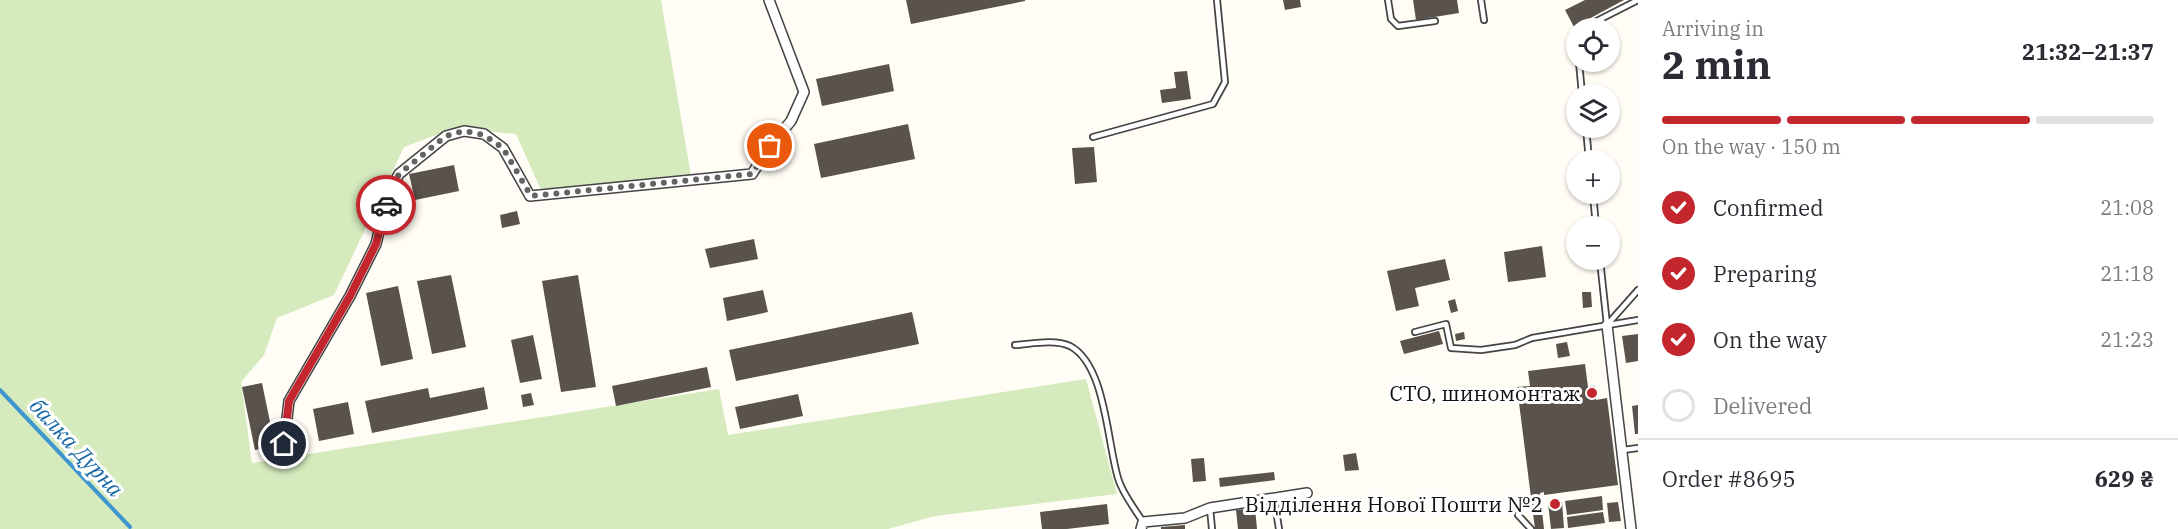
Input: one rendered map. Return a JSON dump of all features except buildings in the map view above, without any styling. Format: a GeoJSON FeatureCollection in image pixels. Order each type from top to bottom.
{"type":"FeatureCollection","features":[{"type":"Feature","properties":{"kind":"street"},"geometry":{"type":"LineString","coordinates":[[284,444],[289,401],[350,296],[376,244],[388,194],[399,174],[446,136],[464,131],[484,135],[503,148],[531,196],[752,174],[770,146],[791,121],[804,92],[769,0]]}},
{"type":"Feature","properties":{"kind":"street"},"geometry":{"type":"LineString","coordinates":[[1607,325],[1631,529]]}},
{"type":"Feature","properties":{"kind":"street"},"geometry":{"type":"LineString","coordinates":[[1142,526],[1185,518],[1210,508],[1307,493]]}},
{"type":"Feature","properties":{"kind":"lane"},"geometry":{"type":"LineString","coordinates":[[1093,137],[1213,104],[1225,82],[1217,0]]}},
{"type":"Feature","properties":{"kind":"lane"},"geometry":{"type":"LineString","coordinates":[[1388,0],[1391,19],[1398,26],[1436,21]]}},
{"type":"Feature","properties":{"kind":"lane"},"geometry":{"type":"LineString","coordinates":[[1481,0],[1484,20]]}},
{"type":"Feature","properties":{"kind":"lane"},"geometry":{"type":"LineString","coordinates":[[1603,18],[1638,0]]}},
{"type":"Feature","properties":{"kind":"lane"},"geometry":{"type":"LineString","coordinates":[[1601,270],[1607,325]]}},
{"type":"Feature","properties":{"kind":"lane"},"geometry":{"type":"LineString","coordinates":[[1607,325],[1638,290]]}},
{"type":"Feature","properties":{"kind":"lane"},"geometry":{"type":"LineString","coordinates":[[1415,332],[1446,324],[1451,348],[1481,350],[1515,345],[1533,338],[1638,320]]}},
{"type":"Feature","properties":{"kind":"lane"},"geometry":{"type":"LineString","coordinates":[[1015,345],[1056,343],[1069,346],[1082,355],[1099,389],[1118,481],[1142,526]]}},
{"type":"Feature","properties":{"kind":"lane"},"geometry":{"type":"LineString","coordinates":[[1622,450],[1638,448]]}},
{"type":"Feature","properties":{"kind":"lane"},"geometry":{"type":"LineString","coordinates":[[1274,498],[1279,529]]}},
{"type":"Feature","properties":{"kind":"lane"},"geometry":{"type":"LineString","coordinates":[[1210,508],[1212,529]]}},
{"type":"Feature","properties":{"kind":"lane"},"geometry":{"type":"LineString","coordinates":[[1518,515],[1531,529]]}},
{"type":"Feature","properties":{"kind":"green space"},"geometry":{"type":"Polygon","coordinates":[[[0,0],[661,0],[691,176],[541,190],[516,134],[455,128],[404,147],[334,295],[277,318],[264,355],[241,382],[252,463],[719,389],[728,435],[1086,379],[1117,494],[935,516],[888,529],[0,529],[0,0]]]}},
{"type":"Feature","properties":{"kind":"waterway","name":"балка Дурна"},"geometry":{"type":"LineString","coordinates":[[0,390],[130,527]]}},
{"type":"Feature","properties":{"kind":"way so far"},"geometry":{"type":"LineString","coordinates":[[386,205],[388,194],[399,174],[446,136],[464,131],[484,135],[503,148],[531,196],[752,174],[770,146]]}},
{"type":"Feature","properties":{"kind":"place","name":"СТО, шиномонтаж"},"geometry":{"type":"Point","coordinates":[1592,393]}},
{"type":"Feature","properties":{"kind":"place","name":"Відділення Нової Пошти №2"},"geometry":{"type":"Point","coordinates":[1555,504]}},
{"type":"Feature","properties":{"kind":"route"},"geometry":{"type":"LineString","coordinates":[[284,444],[289,401],[350,296],[376,244],[386,205]]}}]}
